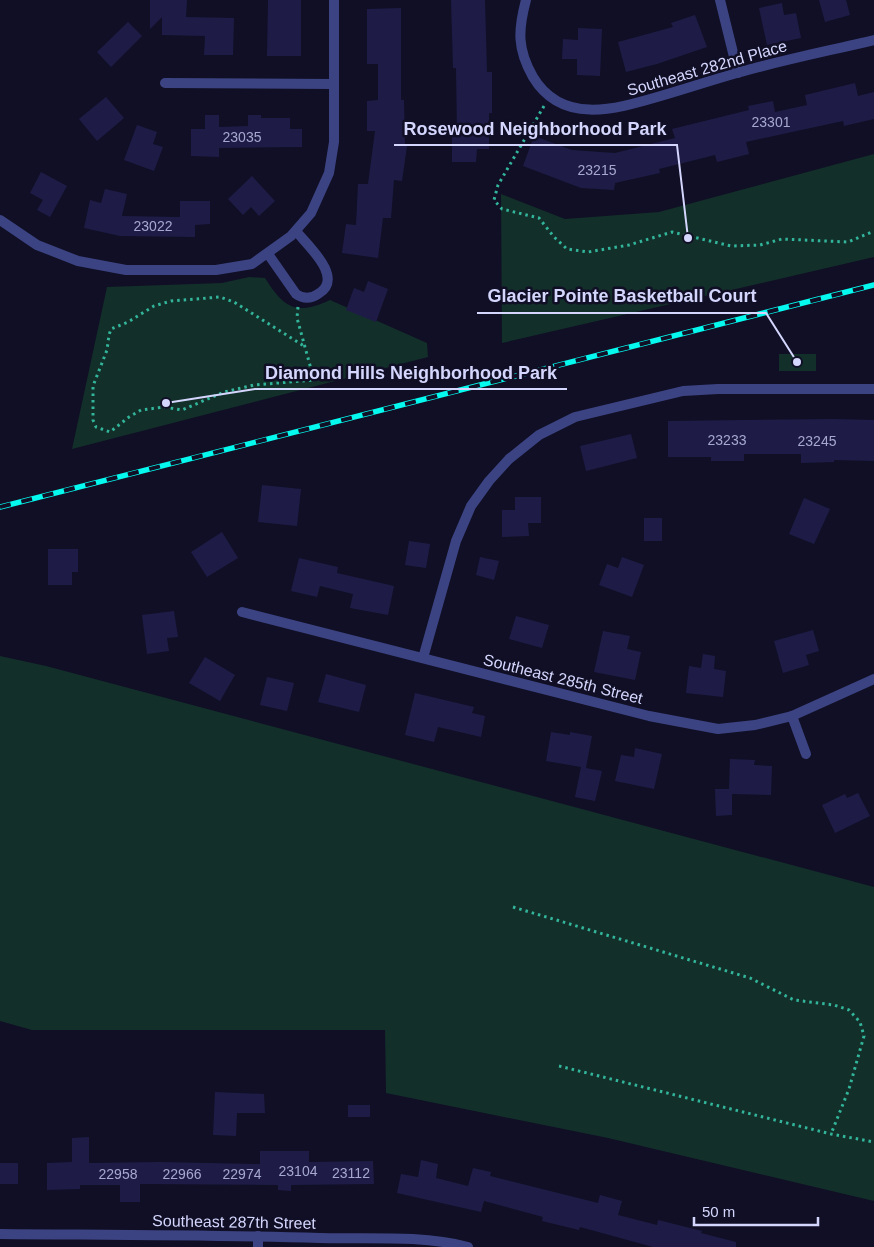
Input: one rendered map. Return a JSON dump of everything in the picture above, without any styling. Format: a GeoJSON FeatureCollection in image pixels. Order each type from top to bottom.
{"type":"FeatureCollection","features":[{"type":"Feature","properties":{"kind":"street"},"geometry":{"type":"LineString","coordinates":[[0,220],[37,245],[78,261],[126,270],[216,270],[252,264],[268,254],[296,231],[311,213],[329,173],[334,142],[334,0]]}},
{"type":"Feature","properties":{"kind":"street","name":"Southeast 282nd Place"},"geometry":{"type":"LineString","coordinates":[[526,0],[520,28],[520,46],[524,59],[537,83],[562,104],[591,110],[608,110],[623,107],[738,73],[874,40]]}},
{"type":"Feature","properties":{"kind":"street"},"geometry":{"type":"LineString","coordinates":[[720,0],[738,73]]}},
{"type":"Feature","properties":{"kind":"street"},"geometry":{"type":"LineString","coordinates":[[165,83],[333,84]]}},
{"type":"Feature","properties":{"kind":"street"},"geometry":{"type":"LineString","coordinates":[[268,254],[296,294],[302,298],[314,297],[323,291],[328,281],[327,270],[296,231]]}},
{"type":"Feature","properties":{"kind":"street"},"geometry":{"type":"LineString","coordinates":[[423,658],[456,542],[471,506],[489,481],[509,459],[539,435],[574,417],[683,391],[718,389],[874,389]]}},
{"type":"Feature","properties":{"kind":"street","name":"Southeast 285th Street"},"geometry":{"type":"LineString","coordinates":[[242,612],[649,716],[718,729],[755,725],[792,716],[874,678]]}},
{"type":"Feature","properties":{"kind":"street"},"geometry":{"type":"LineString","coordinates":[[792,716],[806,754]]}},
{"type":"Feature","properties":{"kind":"street","name":"Southeast 287th Street"},"geometry":{"type":"LineString","coordinates":[[0,1234],[258,1236],[422,1240],[468,1247]]}},
{"type":"Feature","properties":{"kind":"street"},"geometry":{"type":"LineString","coordinates":[[258,1236],[258,1247]]}},
{"type":"Feature","properties":{"kind":"path"},"geometry":{"type":"LineString","coordinates":[[550,95],[498,185],[494,200],[502,209],[539,218],[554,237],[567,249],[588,252],[630,245],[672,232],[731,246],[760,245],[782,239],[848,242],[874,231]]}},
{"type":"Feature","properties":{"kind":"path"},"geometry":{"type":"LineString","coordinates":[[299,296],[297,318],[314,380],[254,385],[224,392],[182,410],[164,407],[141,410],[110,432],[96,428],[93,420],[93,386],[107,350],[111,329],[128,322],[154,306],[171,301],[220,297],[234,302],[304,346]]}},
{"type":"Feature","properties":{"kind":"path"},"geometry":{"type":"LineString","coordinates":[[514,907],[750,978],[794,1000],[834,1005],[849,1010],[860,1022],[864,1036],[849,1089],[831,1134]]}},
{"type":"Feature","properties":{"kind":"path"},"geometry":{"type":"LineString","coordinates":[[560,1066],[831,1134],[874,1142]]}},
{"type":"Feature","properties":{"kind":"green space"},"geometry":{"type":"Polygon","coordinates":[[[874,154],[874,257],[502,343],[501,194],[565,219],[659,212],[874,154]]]}},
{"type":"Feature","properties":{"kind":"green space"},"geometry":{"type":"Polygon","coordinates":[[[249,277],[265,278],[278,296],[292,306],[308,308],[330,300],[427,343],[428,357],[72,449],[107,287],[222,283],[249,277]]]}},
{"type":"Feature","properties":{"kind":"green space"},"geometry":{"type":"Polygon","coordinates":[[[779,354],[816,354],[816,371],[779,371],[779,354]]]}},
{"type":"Feature","properties":{"kind":"green space"},"geometry":{"type":"Polygon","coordinates":[[[0,656],[46,666],[874,887],[874,1201],[608,1138],[386,1093],[385,1030],[32,1030],[0,1021],[0,656]]]}},
{"type":"Feature","properties":{"kind":"building"},"geometry":{"type":"Polygon","coordinates":[[[150,0],[187,0],[186,17],[234,18],[233,55],[204,55],[205,36],[162,35],[162,17],[150,29],[150,0]]]}},
{"type":"Feature","properties":{"kind":"building"},"geometry":{"type":"Polygon","coordinates":[[[268,0],[301,0],[301,56],[267,56],[268,0]]]}},
{"type":"Feature","properties":{"kind":"building"},"geometry":{"type":"Polygon","coordinates":[[[451,0],[485,0],[487,72],[492,72],[492,113],[489,113],[489,149],[477,149],[476,162],[452,162],[452,135],[457,135],[456,68],[453,68],[451,0]]]}},
{"type":"Feature","properties":{"kind":"building"},"geometry":{"type":"Polygon","coordinates":[[[819,0],[846,0],[850,15],[825,22],[819,0]]]}},
{"type":"Feature","properties":{"kind":"building"},"geometry":{"type":"Polygon","coordinates":[[[782,3],[784,15],[796,13],[801,38],[767,45],[759,8],[782,3]]]}},
{"type":"Feature","properties":{"kind":"building"},"geometry":{"type":"Polygon","coordinates":[[[401,8],[401,100],[404,100],[405,145],[407,146],[402,181],[394,180],[391,218],[383,218],[378,258],[342,253],[346,224],[356,225],[358,184],[368,184],[375,131],[367,131],[367,101],[378,100],[378,64],[367,64],[367,9],[401,8]]]}},
{"type":"Feature","properties":{"kind":"building"},"geometry":{"type":"Polygon","coordinates":[[[695,15],[707,47],[626,72],[618,42],[673,27],[671,23],[695,15]]]}},
{"type":"Feature","properties":{"kind":"building"},"geometry":{"type":"Polygon","coordinates":[[[128,22],[142,36],[111,67],[97,52],[128,22]]]}},
{"type":"Feature","properties":{"kind":"building"},"geometry":{"type":"Polygon","coordinates":[[[578,28],[602,29],[600,76],[577,75],[577,59],[562,59],[563,39],[578,40],[578,28]]]}},
{"type":"Feature","properties":{"kind":"building"},"geometry":{"type":"Polygon","coordinates":[[[855,83],[858,96],[874,92],[874,119],[844,126],[843,121],[746,142],[749,154],[717,162],[715,155],[659,169],[660,173],[615,183],[614,190],[581,188],[523,166],[534,136],[572,150],[615,153],[675,138],[672,129],[749,110],[748,106],[773,101],[775,112],[807,105],[805,95],[855,83]]]}},
{"type":"Feature","properties":{"kind":"building"},"geometry":{"type":"Polygon","coordinates":[[[106,97],[124,118],[97,141],[79,119],[106,97]]]}},
{"type":"Feature","properties":{"kind":"building"},"geometry":{"type":"Polygon","coordinates":[[[205,115],[219,115],[219,127],[248,126],[248,115],[261,115],[261,118],[290,118],[290,129],[302,129],[302,147],[219,148],[219,157],[191,156],[191,129],[205,129],[205,115]]]}},
{"type":"Feature","properties":{"kind":"building"},"geometry":{"type":"Polygon","coordinates":[[[137,125],[157,132],[153,144],[163,147],[154,171],[124,160],[137,125]]]}},
{"type":"Feature","properties":{"kind":"building"},"geometry":{"type":"Polygon","coordinates":[[[41,172],[67,186],[50,217],[37,210],[43,200],[30,193],[41,172]]]}},
{"type":"Feature","properties":{"kind":"building"},"geometry":{"type":"Polygon","coordinates":[[[252,176],[275,201],[259,216],[251,207],[243,215],[228,199],[252,176]]]}},
{"type":"Feature","properties":{"kind":"building"},"geometry":{"type":"Polygon","coordinates":[[[105,189],[127,194],[122,216],[180,217],[180,201],[210,201],[210,224],[195,225],[195,237],[120,236],[84,228],[90,200],[101,203],[105,189]]]}},
{"type":"Feature","properties":{"kind":"building"},"geometry":{"type":"Polygon","coordinates":[[[368,281],[388,289],[376,322],[346,310],[354,288],[364,292],[368,281]]]}},
{"type":"Feature","properties":{"kind":"building"},"geometry":{"type":"Polygon","coordinates":[[[874,420],[874,461],[834,460],[834,462],[801,463],[801,454],[744,454],[744,461],[711,461],[711,457],[668,457],[668,421],[874,420]]]}},
{"type":"Feature","properties":{"kind":"building"},"geometry":{"type":"Polygon","coordinates":[[[631,434],[637,458],[586,471],[580,446],[631,434]]]}},
{"type":"Feature","properties":{"kind":"building"},"geometry":{"type":"Polygon","coordinates":[[[262,485],[301,489],[297,526],[258,522],[262,485]]]}},
{"type":"Feature","properties":{"kind":"building"},"geometry":{"type":"Polygon","coordinates":[[[515,497],[541,497],[541,523],[528,523],[529,536],[502,537],[502,510],[515,510],[515,497]]]}},
{"type":"Feature","properties":{"kind":"building"},"geometry":{"type":"Polygon","coordinates":[[[804,498],[830,509],[814,544],[789,534],[804,498]]]}},
{"type":"Feature","properties":{"kind":"building"},"geometry":{"type":"Polygon","coordinates":[[[644,518],[662,518],[662,541],[644,541],[644,518]]]}},
{"type":"Feature","properties":{"kind":"building"},"geometry":{"type":"Polygon","coordinates":[[[222,532],[238,558],[207,577],[191,552],[222,532]]]}},
{"type":"Feature","properties":{"kind":"building"},"geometry":{"type":"Polygon","coordinates":[[[409,541],[430,544],[426,568],[405,565],[409,541]]]}},
{"type":"Feature","properties":{"kind":"building"},"geometry":{"type":"Polygon","coordinates":[[[48,549],[78,549],[78,572],[72,572],[72,585],[48,585],[48,549]]]}},
{"type":"Feature","properties":{"kind":"building"},"geometry":{"type":"Polygon","coordinates":[[[480,557],[499,561],[494,580],[476,575],[480,557]]]}},
{"type":"Feature","properties":{"kind":"building"},"geometry":{"type":"Polygon","coordinates":[[[622,557],[644,565],[632,597],[599,585],[607,564],[618,568],[622,557]]]}},
{"type":"Feature","properties":{"kind":"building"},"geometry":{"type":"Polygon","coordinates":[[[299,558],[338,567],[337,573],[394,586],[388,615],[350,608],[353,594],[320,586],[317,597],[291,591],[299,558]]]}},
{"type":"Feature","properties":{"kind":"building"},"geometry":{"type":"Polygon","coordinates":[[[174,611],[178,637],[167,638],[169,651],[147,654],[142,615],[174,611]]]}},
{"type":"Feature","properties":{"kind":"building"},"geometry":{"type":"Polygon","coordinates":[[[516,616],[549,625],[542,648],[509,639],[516,616]]]}},
{"type":"Feature","properties":{"kind":"building"},"geometry":{"type":"Polygon","coordinates":[[[813,630],[819,651],[806,655],[809,665],[783,673],[774,641],[813,630]]]}},
{"type":"Feature","properties":{"kind":"building"},"geometry":{"type":"Polygon","coordinates":[[[603,631],[630,636],[627,649],[641,652],[635,680],[594,672],[603,631]]]}},
{"type":"Feature","properties":{"kind":"building"},"geometry":{"type":"Polygon","coordinates":[[[703,654],[715,656],[714,669],[726,671],[723,697],[686,693],[689,666],[701,668],[703,654]]]}},
{"type":"Feature","properties":{"kind":"building"},"geometry":{"type":"Polygon","coordinates":[[[205,657],[235,675],[220,701],[189,683],[205,657]]]}},
{"type":"Feature","properties":{"kind":"building"},"geometry":{"type":"Polygon","coordinates":[[[326,674],[366,685],[359,712],[318,702],[326,674]]]}},
{"type":"Feature","properties":{"kind":"building"},"geometry":{"type":"Polygon","coordinates":[[[267,677],[294,683],[287,711],[260,705],[267,677]]]}},
{"type":"Feature","properties":{"kind":"building"},"geometry":{"type":"Polygon","coordinates":[[[415,693],[474,707],[472,713],[485,716],[481,737],[438,727],[434,742],[405,735],[415,693]]]}},
{"type":"Feature","properties":{"kind":"building"},"geometry":{"type":"Polygon","coordinates":[[[551,732],[570,735],[570,732],[592,736],[586,768],[602,771],[595,801],[575,797],[581,767],[546,761],[551,732]]]}},
{"type":"Feature","properties":{"kind":"building"},"geometry":{"type":"Polygon","coordinates":[[[635,748],[662,754],[654,789],[615,781],[621,755],[634,757],[635,748]]]}},
{"type":"Feature","properties":{"kind":"building"},"geometry":{"type":"Polygon","coordinates":[[[730,759],[755,760],[754,765],[772,766],[771,795],[732,794],[732,815],[716,816],[715,789],[729,789],[730,759]]]}},
{"type":"Feature","properties":{"kind":"building"},"geometry":{"type":"Polygon","coordinates":[[[858,793],[870,816],[835,833],[822,805],[845,794],[847,798],[858,793]]]}},
{"type":"Feature","properties":{"kind":"building"},"geometry":{"type":"Polygon","coordinates":[[[215,1092],[264,1094],[265,1113],[237,1113],[236,1136],[213,1135],[215,1092]]]}},
{"type":"Feature","properties":{"kind":"building"},"geometry":{"type":"Polygon","coordinates":[[[348,1105],[370,1105],[370,1117],[348,1117],[348,1105]]]}},
{"type":"Feature","properties":{"kind":"building"},"geometry":{"type":"Polygon","coordinates":[[[89,1137],[89,1163],[260,1164],[260,1151],[309,1151],[309,1162],[373,1161],[374,1184],[291,1185],[291,1191],[278,1190],[278,1185],[140,1184],[140,1202],[120,1202],[120,1185],[80,1185],[80,1189],[47,1190],[47,1163],[72,1162],[72,1138],[89,1137]]]}},
{"type":"Feature","properties":{"kind":"building"},"geometry":{"type":"Polygon","coordinates":[[[421,1160],[438,1164],[436,1178],[468,1186],[473,1168],[491,1172],[490,1176],[598,1203],[600,1195],[622,1201],[618,1215],[657,1225],[658,1220],[702,1231],[701,1233],[736,1242],[736,1247],[653,1247],[580,1227],[579,1230],[542,1221],[543,1217],[484,1201],[481,1212],[397,1193],[401,1174],[418,1177],[421,1160]]]}},
{"type":"Feature","properties":{"kind":"building"},"geometry":{"type":"Polygon","coordinates":[[[0,1163],[18,1163],[18,1184],[0,1184],[0,1163]]]}},
{"type":"Feature","properties":{"kind":"railway"},"geometry":{"type":"LineString","coordinates":[[0,507],[874,285]]}},
{"type":"Feature","properties":{"kind":"place","name":"Rosewood Neighborhood Park"},"geometry":{"type":"Point","coordinates":[688,238]}},
{"type":"Feature","properties":{"kind":"place","name":"Glacier Pointe Basketball Court"},"geometry":{"type":"Point","coordinates":[797,362]}},
{"type":"Feature","properties":{"kind":"place","name":"Diamond Hills Neighborhood Park"},"geometry":{"type":"Point","coordinates":[166,403]}}]}
